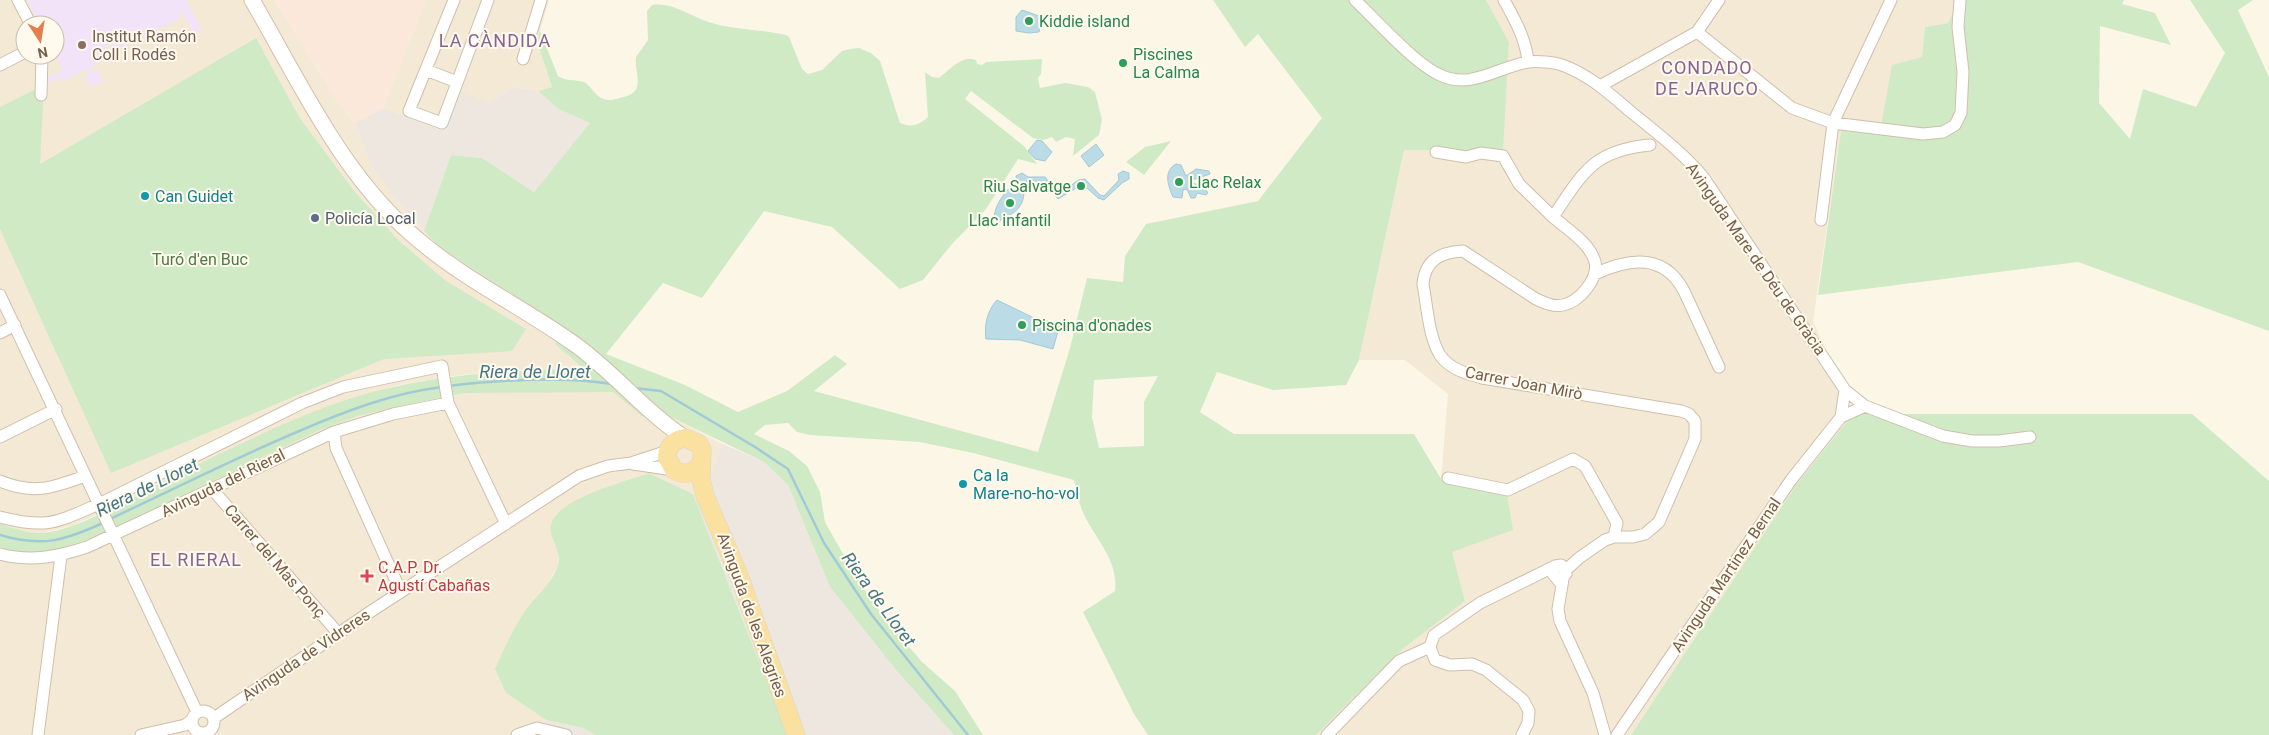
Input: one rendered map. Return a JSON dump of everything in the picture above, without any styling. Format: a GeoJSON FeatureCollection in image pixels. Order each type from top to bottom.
{"type":"FeatureCollection","features":[{"type":"Feature","properties":{"kind":"main road"},"geometry":{"type":"LineString","coordinates":[[252,0],[335,143],[362,181],[393,217],[421,243],[456,269],[572,342],[600,363],[651,412],[686,438],[699,444],[703,458],[700,465],[696,470],[679,472]]}},
{"type":"Feature","properties":{"kind":"main road"},"geometry":{"type":"LineString","coordinates":[[651,412],[669,449],[668,462],[705,496]]}},
{"type":"Feature","properties":{"kind":"main road"},"geometry":{"type":"LineString","coordinates":[[669,449],[674,442],[686,438]]}},
{"type":"Feature","properties":{"kind":"main road"},"geometry":{"type":"LineString","coordinates":[[700,465],[705,496]]}},
{"type":"Feature","properties":{"kind":"main road","name":"Avinguda de les Alegries"},"geometry":{"type":"LineString","coordinates":[[705,496],[738,573],[796,735]]}},
{"type":"Feature","properties":{"kind":"street"},"geometry":{"type":"LineString","coordinates":[[18,0],[26,15]]}},
{"type":"Feature","properties":{"kind":"street"},"geometry":{"type":"LineString","coordinates":[[454,0],[409,111],[442,123],[488,0]]}},
{"type":"Feature","properties":{"kind":"street"},"geometry":{"type":"LineString","coordinates":[[524,59],[541,0]]}},
{"type":"Feature","properties":{"kind":"street","name":"Avinguda Mare de Déu de Gràcia"},"geometry":{"type":"LineString","coordinates":[[1355,0],[1424,65],[1440,75],[1458,81],[1474,80],[1528,62],[1561,64],[1600,86],[1688,158],[1704,178],[1846,390],[1865,406],[1927,430],[1962,439],[1999,441],[2030,437]]}},
{"type":"Feature","properties":{"kind":"street"},"geometry":{"type":"LineString","coordinates":[[1504,0],[1522,33],[1527,48],[1528,62]]}},
{"type":"Feature","properties":{"kind":"street"},"geometry":{"type":"LineString","coordinates":[[1600,86],[1697,32],[1719,0]]}},
{"type":"Feature","properties":{"kind":"street"},"geometry":{"type":"LineString","coordinates":[[1820,220],[1833,123],[1891,0]]}},
{"type":"Feature","properties":{"kind":"street"},"geometry":{"type":"LineString","coordinates":[[1697,32],[1792,108],[1833,123],[1923,134],[1943,132],[1955,125],[1961,113],[1964,96],[1958,27],[1960,0]]}},
{"type":"Feature","properties":{"kind":"street"},"geometry":{"type":"LineString","coordinates":[[0,64],[15,57]]}},
{"type":"Feature","properties":{"kind":"street"},"geometry":{"type":"LineString","coordinates":[[41,95],[42,65]]}},
{"type":"Feature","properties":{"kind":"street"},"geometry":{"type":"LineString","coordinates":[[426,70],[457,82]]}},
{"type":"Feature","properties":{"kind":"street"},"geometry":{"type":"LineString","coordinates":[[1650,145],[1658,134]]}},
{"type":"Feature","properties":{"kind":"street"},"geometry":{"type":"LineString","coordinates":[[1553,217],[1587,170],[1605,155],[1628,147],[1672,145]]}},
{"type":"Feature","properties":{"kind":"street"},"geometry":{"type":"LineString","coordinates":[[1436,152],[1466,157],[1481,153],[1504,156],[1519,184],[1585,245],[1595,262],[1595,274],[1615,264],[1656,263],[1669,270],[1679,281],[1719,367]]}},
{"type":"Feature","properties":{"kind":"street","name":"Carrer Joan Mirò"},"geometry":{"type":"LineString","coordinates":[[1430,647],[1434,635],[1480,603],[1557,573],[1605,540],[1614,537],[1633,538],[1644,534],[1659,522],[1695,439],[1695,422],[1689,414],[1681,411],[1482,378],[1454,368],[1443,359],[1435,346],[1423,284],[1424,273],[1428,264],[1437,256],[1450,251],[1463,251],[1536,299],[1548,304],[1561,305],[1571,302],[1589,284],[1595,274]]}},
{"type":"Feature","properties":{"kind":"street"},"geometry":{"type":"LineString","coordinates":[[0,295],[56,409],[200,726]]}},
{"type":"Feature","properties":{"kind":"street"},"geometry":{"type":"LineString","coordinates":[[0,333],[15,326]]}},
{"type":"Feature","properties":{"kind":"street"},"geometry":{"type":"LineString","coordinates":[[0,517],[31,524],[46,523],[100,508],[302,403],[334,390],[443,371],[447,400],[506,524]]}},
{"type":"Feature","properties":{"kind":"street","name":"Avinguda Martinez Bernal"},"geometry":{"type":"LineString","coordinates":[[1841,418],[1846,390]]}},
{"type":"Feature","properties":{"kind":"street","name":"Avinguda del Rieral"},"geometry":{"type":"LineString","coordinates":[[0,554],[38,559],[61,556],[334,432],[447,400]]}},
{"type":"Feature","properties":{"kind":"street","name":"Avinguda Martinez Bernal"},"geometry":{"type":"LineString","coordinates":[[1617,735],[1791,480],[1841,418],[1865,406]]}},
{"type":"Feature","properties":{"kind":"street"},"geometry":{"type":"LineString","coordinates":[[0,437],[56,409]]}},
{"type":"Feature","properties":{"kind":"street"},"geometry":{"type":"LineString","coordinates":[[334,432],[336,448],[401,592]]}},
{"type":"Feature","properties":{"kind":"street","name":"Avinguda de Vidreres"},"geometry":{"type":"LineString","coordinates":[[214,718],[401,592],[579,476],[608,466],[632,463],[669,449]]}},
{"type":"Feature","properties":{"kind":"street"},"geometry":{"type":"LineString","coordinates":[[1448,478],[1508,490],[1573,459],[1585,466],[1596,483],[1617,523],[1614,537]]}},
{"type":"Feature","properties":{"kind":"street","name":"Avinguda de Vidreres"},"geometry":{"type":"LineString","coordinates":[[632,463],[679,472]]}},
{"type":"Feature","properties":{"kind":"street"},"geometry":{"type":"LineString","coordinates":[[0,481],[22,488],[40,490],[85,476]]}},
{"type":"Feature","properties":{"kind":"street","name":"Carrer del Mas Ponç"},"geometry":{"type":"LineString","coordinates":[[212,489],[338,634]]}},
{"type":"Feature","properties":{"kind":"street"},"geometry":{"type":"LineString","coordinates":[[38,735],[61,556]]}},
{"type":"Feature","properties":{"kind":"street"},"geometry":{"type":"LineString","coordinates":[[1557,573],[1560,621],[1593,693],[1605,735]]}},
{"type":"Feature","properties":{"kind":"street"},"geometry":{"type":"LineString","coordinates":[[1327,735],[1399,661],[1430,647],[1435,660],[1450,664],[1472,664],[1486,670],[1523,700],[1529,711],[1528,723],[1522,735]]}},
{"type":"Feature","properties":{"kind":"street"},"geometry":{"type":"LineString","coordinates":[[141,735],[185,725],[200,726],[214,725],[214,718],[204,710],[200,726]]}},
{"type":"Feature","properties":{"kind":"street"},"geometry":{"type":"LineString","coordinates":[[175,735],[200,726]]}},
{"type":"Feature","properties":{"kind":"street"},"geometry":{"type":"LineString","coordinates":[[518,735],[537,728],[566,735]]}},
{"type":"Feature","properties":{"kind":"shaded area","name":"Turó d'en Buc"},"geometry":{"type":"Polygon","coordinates":[[[0,0],[275,0],[336,99],[355,123],[372,168],[411,218],[442,249],[571,332],[555,344],[585,369],[512,370],[452,376],[399,385],[334,404],[259,435],[115,507],[71,526],[42,533],[27,532],[0,524],[0,0]]]}},
{"type":"Feature","properties":{"kind":"shaded area","name":"Institut Ramón Coll i Rodés"},"geometry":{"type":"Polygon","coordinates":[[[27,0],[186,0],[202,30],[194,34],[181,11],[179,13],[182,17],[158,30],[154,28],[155,31],[141,39],[138,36],[138,39],[124,47],[122,44],[115,50],[111,44],[106,47],[111,57],[90,68],[92,72],[97,69],[103,81],[90,87],[84,76],[88,74],[86,69],[62,82],[59,77],[50,83],[47,78],[62,70],[60,65],[65,65],[65,15],[35,15],[27,0]]]}},
{"type":"Feature","properties":{"kind":"shaded area"},"geometry":{"type":"Polygon","coordinates":[[[275,0],[426,0],[383,108],[355,123],[336,99],[275,0]]]}},
{"type":"Feature","properties":{"kind":"shaded area"},"geometry":{"type":"Polygon","coordinates":[[[426,0],[549,0],[537,42],[552,87],[538,91],[513,87],[444,131],[383,108],[426,0]]]}},
{"type":"Feature","properties":{"kind":"shaded area"},"geometry":{"type":"Polygon","coordinates":[[[1486,0],[1958,0],[1948,23],[1925,27],[1922,57],[1880,133],[1841,131],[1813,321],[1853,414],[1796,485],[1631,735],[1316,735],[1404,648],[1465,601],[1451,552],[1507,495],[1441,479],[1448,394],[1405,360],[1359,360],[1404,150],[1502,151],[1509,42],[1486,0]]]}},
{"type":"Feature","properties":{"kind":"shaded area"},"geometry":{"type":"Polygon","coordinates":[[[513,87],[538,91],[560,109],[591,123],[534,192],[482,158],[451,155],[424,231],[411,218],[372,168],[355,123],[383,108],[444,131],[462,91],[488,103],[513,87]]]}},
{"type":"Feature","properties":{"kind":"shaded area"},"geometry":{"type":"Polygon","coordinates":[[[613,392],[643,417],[658,411],[723,444],[712,471],[693,494],[649,473],[580,498],[556,514],[551,523],[552,538],[558,552],[558,566],[547,585],[518,624],[506,693],[546,720],[527,735],[0,735],[0,547],[6,549],[160,506],[320,430],[358,416],[465,393],[613,392]]]}},
{"type":"Feature","properties":{"kind":"shaded area"},"geometry":{"type":"Polygon","coordinates":[[[723,444],[764,462],[788,485],[830,587],[896,670],[954,735],[788,735],[693,494],[712,471],[723,444]]]}},
{"type":"Feature","properties":{"kind":"shaded area"},"geometry":{"type":"Polygon","coordinates":[[[546,720],[583,728],[595,735],[527,735],[546,720]]]}},
{"type":"Feature","properties":{"kind":"green space"},"geometry":{"type":"Polygon","coordinates":[[[1213,0],[1486,0],[1509,42],[1503,151],[1404,150],[1359,360],[1346,385],[1273,390],[1217,372],[1200,412],[1234,434],[1414,434],[1441,479],[1507,495],[1513,530],[1452,552],[1465,601],[1404,648],[1316,735],[1148,735],[1134,714],[1083,612],[1115,591],[1115,579],[1109,558],[1082,510],[1074,480],[973,453],[920,442],[810,435],[797,432],[788,423],[765,425],[754,434],[789,451],[807,466],[820,492],[825,522],[856,577],[883,616],[922,662],[955,691],[983,735],[954,735],[896,670],[830,587],[788,485],[764,462],[658,411],[643,417],[613,392],[465,393],[358,416],[320,430],[89,539],[64,547],[38,552],[13,551],[0,547],[0,524],[41,533],[73,526],[275,428],[314,411],[365,394],[426,380],[458,376],[520,371],[584,369],[555,344],[570,331],[442,249],[424,231],[451,155],[482,158],[534,192],[590,123],[559,109],[538,91],[552,87],[537,42],[540,31],[558,76],[564,79],[584,82],[601,98],[615,99],[629,95],[637,87],[636,57],[648,40],[647,11],[652,5],[659,4],[684,11],[703,20],[723,26],[786,35],[789,37],[802,69],[808,74],[822,70],[842,51],[859,48],[871,53],[880,61],[900,123],[908,125],[918,124],[928,117],[925,72],[932,77],[939,78],[956,64],[966,59],[976,60],[977,64],[982,65],[986,62],[1042,59],[1041,74],[1038,78],[1040,88],[1065,83],[1088,87],[1095,92],[1102,120],[1099,135],[1073,156],[1075,139],[1066,137],[1056,142],[1052,137],[1043,140],[1033,138],[971,91],[965,99],[1024,146],[1037,164],[1018,159],[986,209],[952,244],[923,280],[900,289],[832,227],[764,211],[702,298],[663,283],[606,354],[685,385],[738,412],[787,391],[835,355],[847,364],[814,391],[1038,452],[1070,348],[1087,278],[1123,282],[1125,256],[1146,224],[1258,201],[1322,118],[1258,34],[1245,47],[1213,0]],[[1158,376],[1094,380],[1092,417],[1099,448],[1144,446],[1144,402],[1158,376]]]}},
{"type":"Feature","properties":{"kind":"green space"},"geometry":{"type":"Polygon","coordinates":[[[1958,0],[2124,0],[2122,4],[2155,13],[2171,45],[2100,26],[2099,103],[2130,139],[2143,89],[2196,107],[2225,53],[2190,0],[2253,0],[2238,10],[2269,77],[2269,331],[2078,262],[1818,295],[1841,131],[1880,132],[1892,65],[1922,57],[1925,27],[1948,23],[1958,0]]]}},
{"type":"Feature","properties":{"kind":"green space","name":"Turó d'en Buc"},"geometry":{"type":"Polygon","coordinates":[[[256,38],[299,117],[354,191],[398,240],[446,281],[526,329],[512,351],[384,359],[111,473],[0,229],[0,107],[44,85],[40,164],[256,38]]]}},
{"type":"Feature","properties":{"kind":"green space"},"geometry":{"type":"Polygon","coordinates":[[[1171,141],[1144,175],[1126,162],[1145,147],[1171,141]]]}},
{"type":"Feature","properties":{"kind":"green space"},"geometry":{"type":"Polygon","coordinates":[[[1853,414],[2192,414],[2269,481],[2269,735],[1631,735],[1796,485],[1853,414]]]}},
{"type":"Feature","properties":{"kind":"green space"},"geometry":{"type":"Polygon","coordinates":[[[649,473],[693,494],[788,735],[595,735],[583,728],[546,720],[506,693],[495,669],[521,618],[557,568],[559,557],[551,530],[555,516],[565,507],[593,492],[649,473]]]}},
{"type":"Feature","properties":{"kind":"water","name":"Kiddie island"},"geometry":{"type":"Polygon","coordinates":[[[1022,10],[1042,17],[1039,32],[1016,31],[1016,17],[1022,10]]]}},
{"type":"Feature","properties":{"kind":"water"},"geometry":{"type":"Polygon","coordinates":[[[1037,140],[1042,141],[1052,152],[1045,161],[1035,159],[1028,151],[1037,140]]]}},
{"type":"Feature","properties":{"kind":"water"},"geometry":{"type":"Polygon","coordinates":[[[1096,144],[1104,155],[1089,167],[1081,156],[1096,144]]]}},
{"type":"Feature","properties":{"kind":"water","name":"Llac Relax"},"geometry":{"type":"Polygon","coordinates":[[[1176,164],[1181,165],[1186,176],[1196,169],[1209,171],[1210,174],[1192,180],[1191,183],[1203,186],[1208,193],[1206,195],[1197,193],[1195,198],[1191,198],[1187,189],[1183,190],[1182,198],[1173,197],[1168,184],[1168,175],[1169,171],[1176,164]]]}},
{"type":"Feature","properties":{"kind":"water","name":"Riu Salvatge"},"geometry":{"type":"Polygon","coordinates":[[[1123,171],[1129,173],[1129,179],[1104,200],[1098,198],[1087,188],[1083,190],[1078,187],[1058,199],[1043,182],[1027,181],[1023,185],[1017,183],[1016,176],[1022,173],[1028,177],[1045,177],[1056,191],[1062,193],[1078,180],[1085,179],[1100,195],[1104,196],[1119,180],[1118,174],[1123,171]]]}},
{"type":"Feature","properties":{"kind":"water","name":"Llac infantil"},"geometry":{"type":"Polygon","coordinates":[[[1014,185],[1024,191],[1024,197],[1020,206],[1000,221],[994,219],[994,214],[1000,200],[1014,185]]]}},
{"type":"Feature","properties":{"kind":"water","name":"Piscina d'onades"},"geometry":{"type":"Polygon","coordinates":[[[997,300],[1032,317],[1060,324],[1053,349],[1020,340],[986,339],[987,318],[997,300]]]}},
{"type":"Feature","properties":{"kind":"waterway","name":"Riera de Lloret"},"geometry":{"type":"LineString","coordinates":[[448,386],[530,380],[571,380],[612,384]]}},
{"type":"Feature","properties":{"kind":"waterway","name":"Riera de Lloret"},"geometry":{"type":"LineString","coordinates":[[110,519],[250,453],[332,417],[386,399],[442,387]]}},
{"type":"Feature","properties":{"kind":"waterway","name":"Riera de Lloret"},"geometry":{"type":"LineString","coordinates":[[634,388],[661,391],[788,469],[824,543],[871,614],[968,735]]}},
{"type":"Feature","properties":{"kind":"waterway","name":"Riera de Lloret"},"geometry":{"type":"LineString","coordinates":[[0,535],[29,541],[54,540],[105,522]]}},
{"type":"Feature","properties":{"kind":"place","name":"Kiddie island"},"geometry":{"type":"Point","coordinates":[1029,21]}},
{"type":"Feature","properties":{"kind":"place","name":"Institut Ramón Coll i Rodés"},"geometry":{"type":"Point","coordinates":[82,45]}},
{"type":"Feature","properties":{"kind":"place","name":"Piscines La Calma"},"geometry":{"type":"Point","coordinates":[1123,63]}},
{"type":"Feature","properties":{"kind":"place","name":"Llac Relax"},"geometry":{"type":"Point","coordinates":[1179,182]}},
{"type":"Feature","properties":{"kind":"place","name":"Riu Salvatge"},"geometry":{"type":"Point","coordinates":[1081,186]}},
{"type":"Feature","properties":{"kind":"place","name":"Can Guidet"},"geometry":{"type":"Point","coordinates":[145,196]}},
{"type":"Feature","properties":{"kind":"place","name":"Llac infantil"},"geometry":{"type":"Point","coordinates":[1010,203]}},
{"type":"Feature","properties":{"kind":"place","name":"Policía Local"},"geometry":{"type":"Point","coordinates":[315,218]}},
{"type":"Feature","properties":{"kind":"place","name":"Piscina d'onades"},"geometry":{"type":"Point","coordinates":[1022,325]}},
{"type":"Feature","properties":{"kind":"place","name":"Ca la Mare-no-ho-vol"},"geometry":{"type":"Point","coordinates":[963,484]}},
{"type":"Feature","properties":{"kind":"place","name":"C.A.P. Dr. Agustí Cabañas"},"geometry":{"type":"Point","coordinates":[367,576]}},
{"type":"Feature","properties":{"kind":"district","name":"LA CÀNDIDA"},"geometry":{"type":"Point","coordinates":[495,40]}},
{"type":"Feature","properties":{"kind":"district","name":"CONDADO DE JARUCO"},"geometry":{"type":"Point","coordinates":[1707,77]}},
{"type":"Feature","properties":{"kind":"district","name":"EL RIERAL"},"geometry":{"type":"Point","coordinates":[196,559]}}]}
